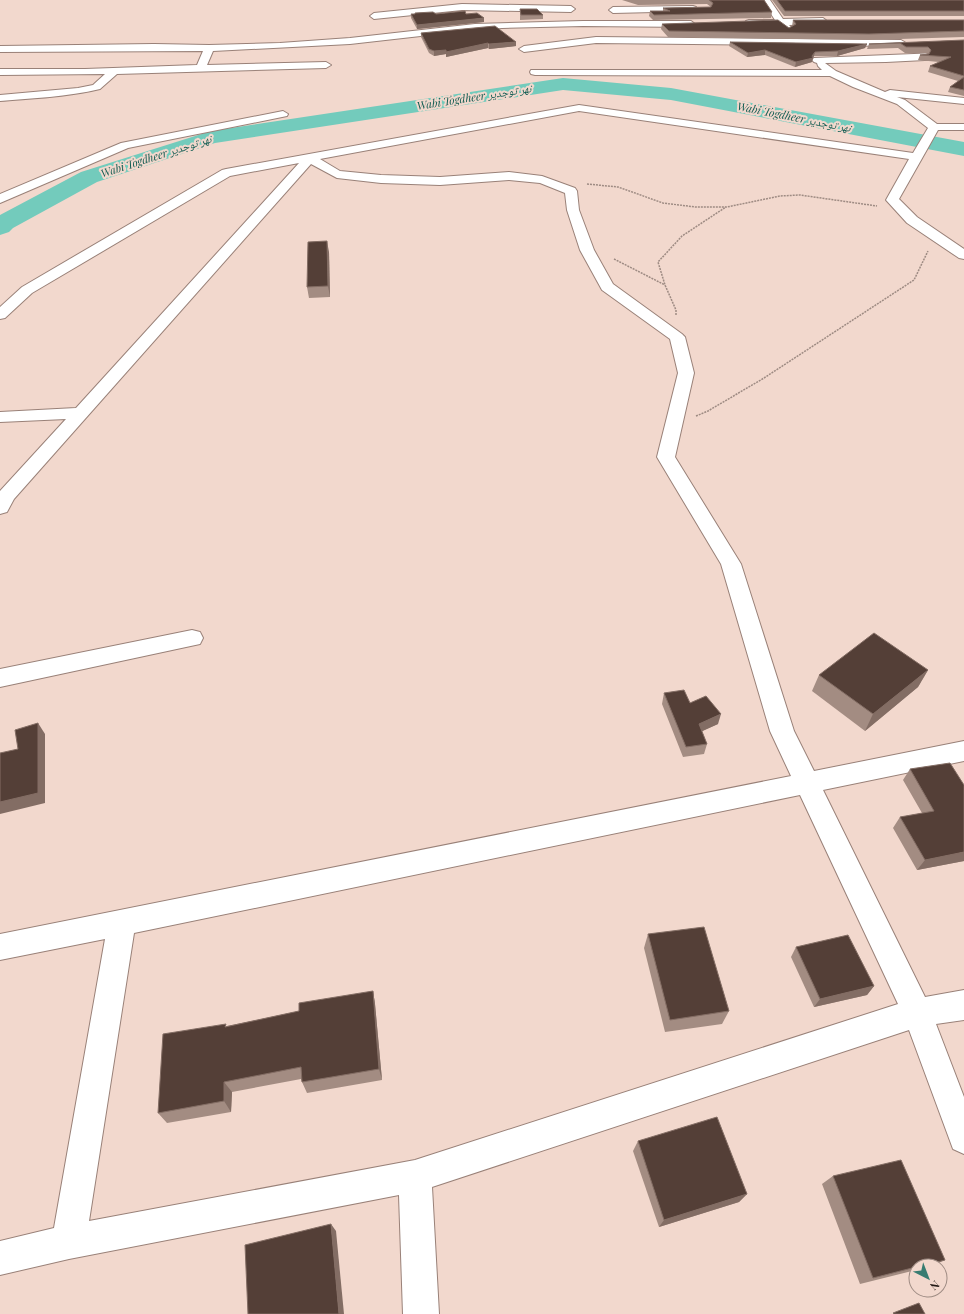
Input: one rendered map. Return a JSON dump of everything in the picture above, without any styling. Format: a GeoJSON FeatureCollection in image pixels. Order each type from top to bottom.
{"type":"FeatureCollection","features":[{"type":"Feature","properties":{"kind":"street"},"geometry":{"type":"LineString","coordinates":[[766,0],[777,9],[780,21],[817,60],[832,73],[901,102],[934,127],[964,127]]}},
{"type":"Feature","properties":{"kind":"street"},"geometry":{"type":"LineString","coordinates":[[374,16],[462,7],[579,9]]}},
{"type":"Feature","properties":{"kind":"street"},"geometry":{"type":"LineString","coordinates":[[607,9],[704,9]]}},
{"type":"Feature","properties":{"kind":"street"},"geometry":{"type":"LineString","coordinates":[[761,9],[777,9]]}},
{"type":"Feature","properties":{"kind":"street"},"geometry":{"type":"LineString","coordinates":[[0,49],[154,47],[209,48],[328,42],[398,36],[438,30],[522,24],[585,23],[598,20],[702,24]]}},
{"type":"Feature","properties":{"kind":"street"},"geometry":{"type":"LineString","coordinates":[[740,23],[836,21]]}},
{"type":"Feature","properties":{"kind":"street"},"geometry":{"type":"LineString","coordinates":[[585,23],[596,40],[610,48]]}},
{"type":"Feature","properties":{"kind":"street"},"geometry":{"type":"LineString","coordinates":[[522,24],[523,42],[540,82]]}},
{"type":"Feature","properties":{"kind":"street"},"geometry":{"type":"LineString","coordinates":[[523,42],[596,40],[868,44],[908,43]]}},
{"type":"Feature","properties":{"kind":"street"},"geometry":{"type":"LineString","coordinates":[[201,68],[209,48]]}},
{"type":"Feature","properties":{"kind":"street"},"geometry":{"type":"LineString","coordinates":[[817,60],[886,59],[964,55]]}},
{"type":"Feature","properties":{"kind":"street"},"geometry":{"type":"LineString","coordinates":[[636,64],[650,73]]}},
{"type":"Feature","properties":{"kind":"street"},"geometry":{"type":"LineString","coordinates":[[0,72],[85,72],[326,65]]}},
{"type":"Feature","properties":{"kind":"street"},"geometry":{"type":"LineString","coordinates":[[0,98],[78,91],[96,87],[116,70]]}},
{"type":"Feature","properties":{"kind":"street"},"geometry":{"type":"LineString","coordinates":[[535,72],[832,73]]}},
{"type":"Feature","properties":{"kind":"street"},"geometry":{"type":"LineString","coordinates":[[873,91],[964,101]]}},
{"type":"Feature","properties":{"kind":"street"},"geometry":{"type":"LineString","coordinates":[[0,315],[26,290],[226,174],[579,108],[917,158]]}},
{"type":"Feature","properties":{"kind":"street"},"geometry":{"type":"LineString","coordinates":[[0,199],[125,145],[283,114]]}},
{"type":"Feature","properties":{"kind":"street"},"geometry":{"type":"LineString","coordinates":[[934,127],[892,200],[899,209],[912,220],[964,255]]}},
{"type":"Feature","properties":{"kind":"street"},"geometry":{"type":"LineString","coordinates":[[310,158],[338,174],[381,180],[440,181],[509,176],[542,180],[571,191],[573,210],[585,244],[607,286],[677,338],[686,373],[666,457],[731,564],[782,732],[917,1013],[964,1138]]}},
{"type":"Feature","properties":{"kind":"street"},"geometry":{"type":"LineString","coordinates":[[0,508],[6,496],[310,158]]}},
{"type":"Feature","properties":{"kind":"street"},"geometry":{"type":"LineString","coordinates":[[0,417],[81,413]]}},
{"type":"Feature","properties":{"kind":"street"},"geometry":{"type":"LineString","coordinates":[[0,678],[192,638]]}},
{"type":"Feature","properties":{"kind":"street"},"geometry":{"type":"LineString","coordinates":[[0,947],[964,751]]}},
{"type":"Feature","properties":{"kind":"street"},"geometry":{"type":"LineString","coordinates":[[69,1242],[122,922]]}},
{"type":"Feature","properties":{"kind":"street"},"geometry":{"type":"LineString","coordinates":[[0,1258],[69,1242],[416,1176],[917,1013],[964,1005]]}},
{"type":"Feature","properties":{"kind":"street"},"geometry":{"type":"LineString","coordinates":[[416,1176],[420,1314]]}},
{"type":"Feature","properties":{"kind":"path"},"geometry":{"type":"LineString","coordinates":[[558,186],[593,184],[618,187],[663,204],[695,207],[727,207],[780,196],[800,195],[899,209]]}},
{"type":"Feature","properties":{"kind":"path"},"geometry":{"type":"LineString","coordinates":[[677,338],[676,310],[665,285],[658,262],[682,236],[727,207]]}},
{"type":"Feature","properties":{"kind":"path"},"geometry":{"type":"LineString","coordinates":[[674,424],[708,412],[914,280],[936,236]]}},
{"type":"Feature","properties":{"kind":"path"},"geometry":{"type":"LineString","coordinates":[[585,244],[665,285]]}},
{"type":"Feature","properties":{"kind":"building"},"geometry":{"type":"Polygon","coordinates":[[[709,0],[764,0],[772,12],[654,15],[650,11],[670,11],[663,8],[711,7],[713,3],[709,0]]]}},
{"type":"Feature","properties":{"kind":"building"},"geometry":{"type":"Polygon","coordinates":[[[777,0],[964,0],[964,11],[785,11],[777,0]]]}},
{"type":"Feature","properties":{"kind":"building"},"geometry":{"type":"Polygon","coordinates":[[[520,9],[537,9],[543,15],[521,15],[520,9]]]}},
{"type":"Feature","properties":{"kind":"building"},"geometry":{"type":"Polygon","coordinates":[[[465,11],[466,14],[477,13],[484,18],[417,25],[411,14],[433,12],[436,14],[465,11]]]}},
{"type":"Feature","properties":{"kind":"building"},"geometry":{"type":"Polygon","coordinates":[[[778,20],[789,28],[796,24],[793,20],[964,20],[964,31],[869,34],[669,31],[662,24],[778,20]]]}},
{"type":"Feature","properties":{"kind":"building"},"geometry":{"type":"Polygon","coordinates":[[[495,26],[516,42],[488,43],[446,52],[446,50],[434,51],[429,49],[421,33],[495,26]]]}},
{"type":"Feature","properties":{"kind":"building"},"geometry":{"type":"Polygon","coordinates":[[[964,40],[964,76],[930,66],[951,57],[920,55],[929,54],[931,50],[928,47],[906,47],[900,43],[869,44],[964,40]]]}},
{"type":"Feature","properties":{"kind":"building"},"geometry":{"type":"Polygon","coordinates":[[[730,42],[867,44],[838,51],[815,52],[812,56],[813,58],[796,62],[765,50],[748,53],[730,42]]]}},
{"type":"Feature","properties":{"kind":"building"},"geometry":{"type":"Polygon","coordinates":[[[964,77],[964,90],[950,87],[964,77]]]}},
{"type":"Feature","properties":{"kind":"building"},"geometry":{"type":"Polygon","coordinates":[[[327,241],[328,286],[307,287],[308,242],[327,241]]]}},
{"type":"Feature","properties":{"kind":"building"},"geometry":{"type":"Polygon","coordinates":[[[874,633],[928,670],[873,714],[819,675],[874,633]]]}},
{"type":"Feature","properties":{"kind":"building"},"geometry":{"type":"Polygon","coordinates":[[[684,690],[690,703],[706,696],[721,714],[699,724],[707,744],[686,747],[664,693],[684,690]]]}},
{"type":"Feature","properties":{"kind":"building"},"geometry":{"type":"Polygon","coordinates":[[[38,723],[38,793],[0,802],[0,753],[18,749],[15,730],[38,723]]]}},
{"type":"Feature","properties":{"kind":"building"},"geometry":{"type":"Polygon","coordinates":[[[950,763],[964,785],[964,852],[925,860],[900,817],[934,811],[910,769],[950,763]]]}},
{"type":"Feature","properties":{"kind":"building"},"geometry":{"type":"Polygon","coordinates":[[[704,927],[729,1011],[670,1020],[648,934],[704,927]]]}},
{"type":"Feature","properties":{"kind":"building"},"geometry":{"type":"Polygon","coordinates":[[[848,935],[874,986],[820,999],[796,947],[848,935]]]}},
{"type":"Feature","properties":{"kind":"building"},"geometry":{"type":"Polygon","coordinates":[[[373,991],[379,1069],[302,1082],[301,1067],[224,1082],[224,1101],[158,1113],[163,1034],[226,1024],[225,1027],[299,1011],[299,1003],[373,991]]]}},
{"type":"Feature","properties":{"kind":"building"},"geometry":{"type":"Polygon","coordinates":[[[717,1117],[747,1194],[664,1220],[638,1141],[717,1117]]]}},
{"type":"Feature","properties":{"kind":"building"},"geometry":{"type":"Polygon","coordinates":[[[901,1160],[944,1258],[908,1258],[908,1269],[873,1278],[833,1176],[901,1160]]]}},
{"type":"Feature","properties":{"kind":"building"},"geometry":{"type":"Polygon","coordinates":[[[331,1224],[339,1314],[248,1314],[245,1245],[331,1224]]]}},
{"type":"Feature","properties":{"kind":"building"},"geometry":{"type":"Polygon","coordinates":[[[919,1303],[925,1314],[893,1313],[919,1303]]]}},
{"type":"Feature","properties":{"kind":"waterway","name":"Wabi Togdheer نهر توجدير"},"geometry":{"type":"LineString","coordinates":[[0,227],[4,223],[89,177],[211,137],[563,84],[671,94],[964,149]]}}]}
